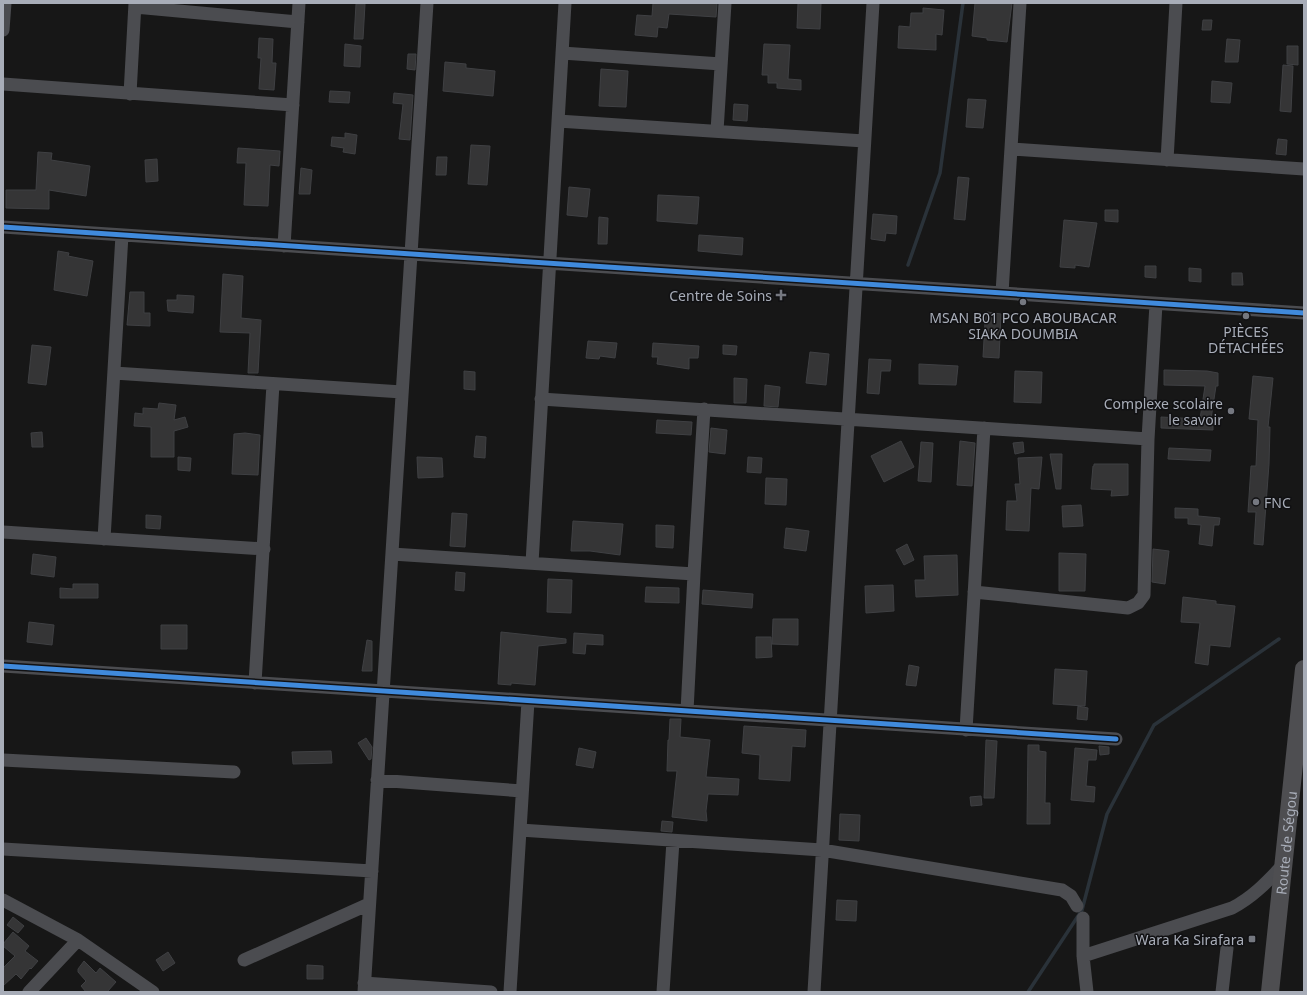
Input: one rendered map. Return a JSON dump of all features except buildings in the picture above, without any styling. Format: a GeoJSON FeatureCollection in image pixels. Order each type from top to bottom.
{"type":"FeatureCollection","features":[{"type":"Feature","properties":{"kind":"highway","name":"Route de Ségou"},"geometry":{"type":"LineString","coordinates":[[1270,992],[1304,669]]}},
{"type":"Feature","properties":{"kind":"street"},"geometry":{"type":"LineString","coordinates":[[3,30],[5,3]]}},
{"type":"Feature","properties":{"kind":"street"},"geometry":{"type":"LineString","coordinates":[[284,246],[299,3]]}},
{"type":"Feature","properties":{"kind":"street"},"geometry":{"type":"LineString","coordinates":[[427,3],[364,987],[491,992]]}},
{"type":"Feature","properties":{"kind":"street"},"geometry":{"type":"LineString","coordinates":[[532,564],[565,3]]}},
{"type":"Feature","properties":{"kind":"street"},"geometry":{"type":"LineString","coordinates":[[717,131],[725,3]]}},
{"type":"Feature","properties":{"kind":"street"},"geometry":{"type":"LineString","coordinates":[[814,992],[873,3]]}},
{"type":"Feature","properties":{"kind":"street"},"geometry":{"type":"LineString","coordinates":[[1002,293],[1020,3]]}},
{"type":"Feature","properties":{"kind":"street"},"geometry":{"type":"LineString","coordinates":[[1167,160],[1176,3]]}},
{"type":"Feature","properties":{"kind":"street"},"geometry":{"type":"LineString","coordinates":[[130,94],[135,5],[298,22]]}},
{"type":"Feature","properties":{"kind":"street"},"geometry":{"type":"LineString","coordinates":[[562,53],[721,64]]}},
{"type":"Feature","properties":{"kind":"street"},"geometry":{"type":"LineString","coordinates":[[3,84],[293,105]]}},
{"type":"Feature","properties":{"kind":"street"},"geometry":{"type":"LineString","coordinates":[[558,121],[864,141]]}},
{"type":"Feature","properties":{"kind":"street"},"geometry":{"type":"LineString","coordinates":[[1011,149],[1304,169]]}},
{"type":"Feature","properties":{"kind":"street"},"geometry":{"type":"LineString","coordinates":[[3,227],[1304,313]]}},
{"type":"Feature","properties":{"kind":"street"},"geometry":{"type":"LineString","coordinates":[[104,538],[122,235]]}},
{"type":"Feature","properties":{"kind":"street"},"geometry":{"type":"LineString","coordinates":[[974,592],[1128,608],[1138,603],[1144,595],[1148,439],[1156,304]]}},
{"type":"Feature","properties":{"kind":"street"},"geometry":{"type":"LineString","coordinates":[[114,373],[402,392]]}},
{"type":"Feature","properties":{"kind":"street"},"geometry":{"type":"LineString","coordinates":[[255,683],[273,384]]}},
{"type":"Feature","properties":{"kind":"street"},"geometry":{"type":"LineString","coordinates":[[541,399],[1148,439]]}},
{"type":"Feature","properties":{"kind":"street"},"geometry":{"type":"LineString","coordinates":[[688,711],[694,574],[704,409]]}},
{"type":"Feature","properties":{"kind":"street"},"geometry":{"type":"LineString","coordinates":[[966,730],[984,428]]}},
{"type":"Feature","properties":{"kind":"street"},"geometry":{"type":"LineString","coordinates":[[3,532],[264,549]]}},
{"type":"Feature","properties":{"kind":"street"},"geometry":{"type":"LineString","coordinates":[[392,554],[694,574]]}},
{"type":"Feature","properties":{"kind":"street"},"geometry":{"type":"LineString","coordinates":[[3,666],[1116,740]]}},
{"type":"Feature","properties":{"kind":"street"},"geometry":{"type":"LineString","coordinates":[[510,992],[528,701]]}},
{"type":"Feature","properties":{"kind":"street"},"geometry":{"type":"LineString","coordinates":[[3,760],[234,772]]}},
{"type":"Feature","properties":{"kind":"street"},"geometry":{"type":"LineString","coordinates":[[377,780],[522,791]]}},
{"type":"Feature","properties":{"kind":"street"},"geometry":{"type":"LineString","coordinates":[[520,830],[822,850],[1062,890],[1071,896],[1080,912],[1083,956],[1088,992]]}},
{"type":"Feature","properties":{"kind":"street"},"geometry":{"type":"LineString","coordinates":[[664,992],[672,841]]}},
{"type":"Feature","properties":{"kind":"street"},"geometry":{"type":"LineString","coordinates":[[3,849],[372,871]]}},
{"type":"Feature","properties":{"kind":"street"},"geometry":{"type":"LineString","coordinates":[[1083,956],[1232,908],[1252,896],[1283,865]]}},
{"type":"Feature","properties":{"kind":"street"},"geometry":{"type":"LineString","coordinates":[[3,900],[78,940],[153,992]]}},
{"type":"Feature","properties":{"kind":"street"},"geometry":{"type":"LineString","coordinates":[[244,960],[369,904]]}},
{"type":"Feature","properties":{"kind":"street"},"geometry":{"type":"LineString","coordinates":[[29,992],[78,940]]}},
{"type":"Feature","properties":{"kind":"street"},"geometry":{"type":"LineString","coordinates":[[1222,992],[1227,948]]}},
{"type":"Feature","properties":{"kind":"waterway"},"geometry":{"type":"LineString","coordinates":[[908,265],[940,173],[963,3]]}},
{"type":"Feature","properties":{"kind":"waterway"},"geometry":{"type":"LineString","coordinates":[[1028,992],[1082,910],[1107,814],[1154,725],[1279,639]]}},
{"type":"Feature","properties":{"kind":"cycle path"},"geometry":{"type":"LineString","coordinates":[[3,227],[1304,313]]}},
{"type":"Feature","properties":{"kind":"cycle path"},"geometry":{"type":"LineString","coordinates":[[3,666],[1116,739]]}},
{"type":"Feature","properties":{"kind":"place","name":"Centre de Soins"},"geometry":{"type":"Point","coordinates":[781,295]}},
{"type":"Feature","properties":{"kind":"place","name":"MSAN B01 PCO ABOUBACAR SIAKA DOUMBIA"},"geometry":{"type":"Point","coordinates":[1023,302]}},
{"type":"Feature","properties":{"kind":"place","name":"PIÈCES DÉTACHÉES"},"geometry":{"type":"Point","coordinates":[1246,316]}},
{"type":"Feature","properties":{"kind":"place","name":"Complexe scolaire le savoir"},"geometry":{"type":"Point","coordinates":[1231,411]}},
{"type":"Feature","properties":{"kind":"place","name":"FNC"},"geometry":{"type":"Point","coordinates":[1256,502]}},
{"type":"Feature","properties":{"kind":"place","name":"Wara Ka Sirafara"},"geometry":{"type":"Point","coordinates":[1252,939]}}]}
